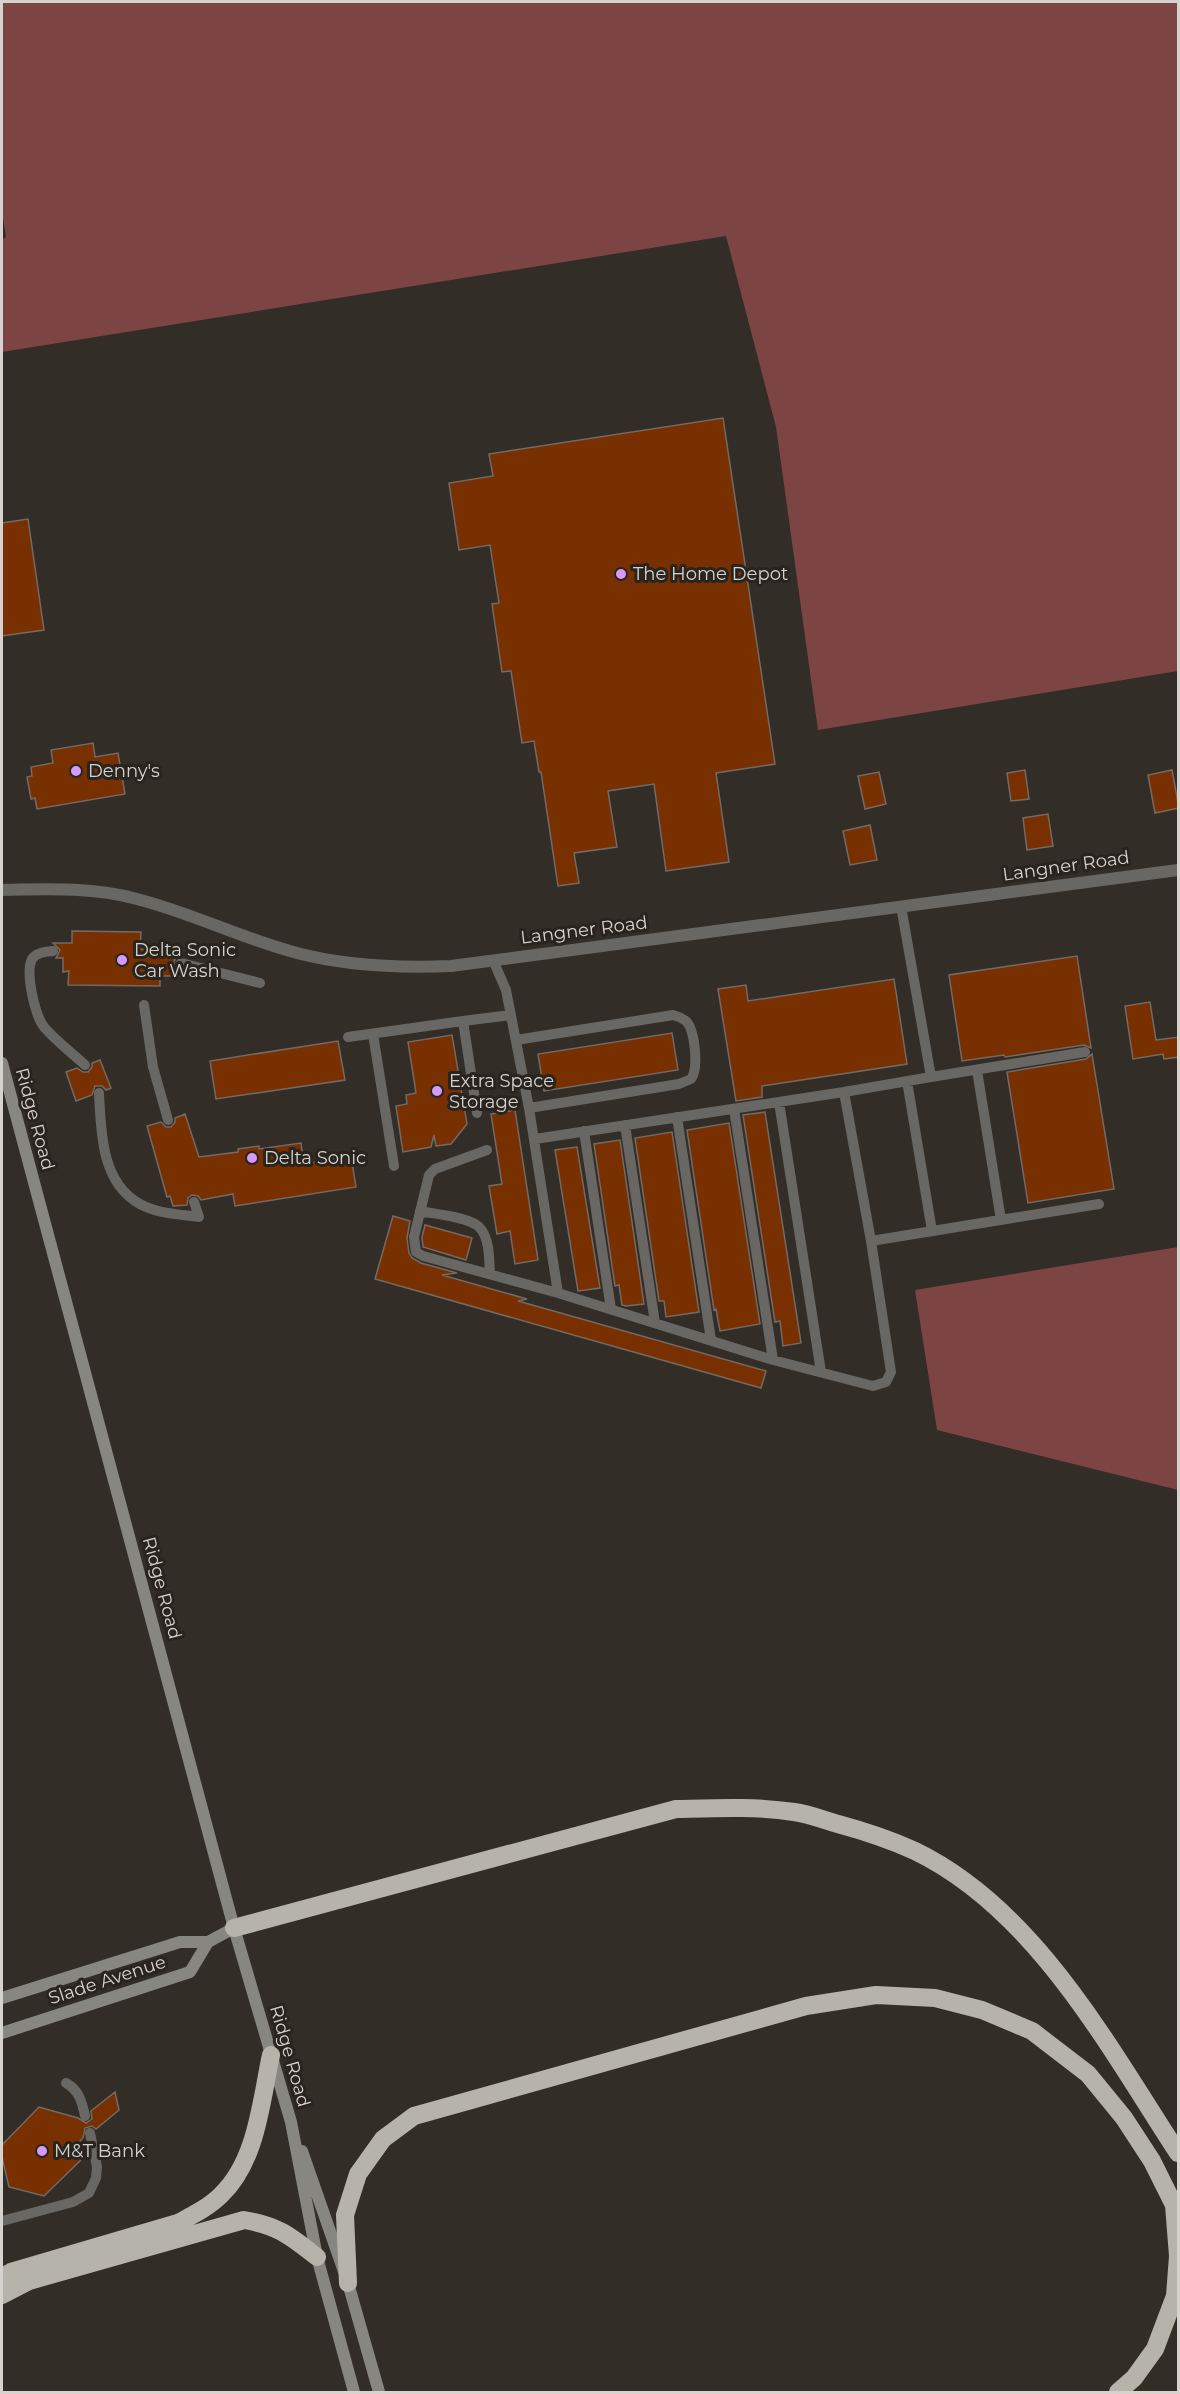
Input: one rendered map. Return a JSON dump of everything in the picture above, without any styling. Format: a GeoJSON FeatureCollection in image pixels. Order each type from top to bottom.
{"type":"FeatureCollection","features":[{"type":"Feature","properties":{"kind":"highway"},"geometry":{"type":"LineString","coordinates":[[234,1928],[676,1809],[745,1807],[796,1812],[862,1830],[916,1852],[952,1874],[995,1906],[1036,1949],[1074,1996],[1179,2153]]}},
{"type":"Feature","properties":{"kind":"highway"},"geometry":{"type":"LineString","coordinates":[[348,2283],[345,2215],[358,2174],[382,2139],[414,2116],[806,2006],[876,1995],[935,1998],[982,2010],[1032,2031],[1088,2074],[1124,2118],[1152,2161],[1174,2205],[1178,2256],[1175,2296],[1155,2349],[1134,2378],[1118,2392]]}},
{"type":"Feature","properties":{"kind":"highway"},"geometry":{"type":"LineString","coordinates":[[2,2277],[11,2272],[178,2223],[200,2212],[222,2195],[239,2173],[247,2156],[271,2055]]}},
{"type":"Feature","properties":{"kind":"highway"},"geometry":{"type":"LineString","coordinates":[[2,2295],[29,2281],[244,2220],[267,2224],[285,2232],[317,2257]]}},
{"type":"Feature","properties":{"kind":"street","name":"Langner Road"},"geometry":{"type":"LineString","coordinates":[[2,890],[96,891],[137,899],[298,953],[345,961],[427,967],[451,966],[1179,870]]}},
{"type":"Feature","properties":{"kind":"street","name":"Ridge Road"},"geometry":{"type":"LineString","coordinates":[[2,1063],[234,1928],[291,2122],[348,2283],[379,2392]]}},
{"type":"Feature","properties":{"kind":"street","name":"Slade Avenue"},"geometry":{"type":"LineString","coordinates":[[2,1998],[180,1942],[208,1942],[234,1928]]}},
{"type":"Feature","properties":{"kind":"street","name":"Slade Avenue"},"geometry":{"type":"LineString","coordinates":[[2,2033],[190,1972],[208,1942]]}},
{"type":"Feature","properties":{"kind":"street","name":"Ridge Road"},"geometry":{"type":"LineString","coordinates":[[291,2122],[317,2257],[354,2392]]}},
{"type":"Feature","properties":{"kind":"lane"},"geometry":{"type":"LineString","coordinates":[[901,906],[931,1077]]}},
{"type":"Feature","properties":{"kind":"lane"},"geometry":{"type":"LineString","coordinates":[[53,951],[38,954],[31,961],[30,982],[34,1004],[43,1026],[86,1065]]}},
{"type":"Feature","properties":{"kind":"lane"},"geometry":{"type":"LineString","coordinates":[[494,960],[506,990],[516,1040],[535,1139],[558,1293]]}},
{"type":"Feature","properties":{"kind":"lane"},"geometry":{"type":"LineString","coordinates":[[181,963],[260,982]]}},
{"type":"Feature","properties":{"kind":"lane"},"geometry":{"type":"LineString","coordinates":[[144,1005],[153,1066],[168,1120]]}},
{"type":"Feature","properties":{"kind":"lane"},"geometry":{"type":"LineString","coordinates":[[348,1037],[511,1015]]}},
{"type":"Feature","properties":{"kind":"lane"},"geometry":{"type":"LineString","coordinates":[[516,1040],[673,1015],[687,1022],[691,1029],[696,1067],[691,1079],[679,1084],[529,1108]]}},
{"type":"Feature","properties":{"kind":"lane"},"geometry":{"type":"LineString","coordinates":[[463,1021],[477,1113]]}},
{"type":"Feature","properties":{"kind":"lane"},"geometry":{"type":"LineString","coordinates":[[373,1034],[394,1166]]}},
{"type":"Feature","properties":{"kind":"lane"},"geometry":{"type":"LineString","coordinates":[[535,1139],[844,1092],[1085,1052]]}},
{"type":"Feature","properties":{"kind":"lane"},"geometry":{"type":"LineString","coordinates":[[977,1070],[1001,1220]]}},
{"type":"Feature","properties":{"kind":"lane"},"geometry":{"type":"LineString","coordinates":[[907,1081],[932,1231]]}},
{"type":"Feature","properties":{"kind":"lane"},"geometry":{"type":"LineString","coordinates":[[487,1150],[435,1168],[429,1175],[414,1237],[416,1252],[423,1256],[611,1309],[773,1360],[873,1386],[886,1382],[891,1372],[871,1241],[844,1092]]}},
{"type":"Feature","properties":{"kind":"lane"},"geometry":{"type":"LineString","coordinates":[[99,1093],[101,1139],[112,1172],[127,1195],[140,1204],[161,1212],[199,1217],[194,1202]]}},
{"type":"Feature","properties":{"kind":"lane"},"geometry":{"type":"LineString","coordinates":[[779,1102],[820,1372]]}},
{"type":"Feature","properties":{"kind":"lane"},"geometry":{"type":"LineString","coordinates":[[734,1109],[773,1360]]}},
{"type":"Feature","properties":{"kind":"lane"},"geometry":{"type":"LineString","coordinates":[[677,1117],[711,1340]]}},
{"type":"Feature","properties":{"kind":"lane"},"geometry":{"type":"LineString","coordinates":[[625,1125],[655,1323]]}},
{"type":"Feature","properties":{"kind":"lane"},"geometry":{"type":"LineString","coordinates":[[584,1131],[611,1309]]}},
{"type":"Feature","properties":{"kind":"lane"},"geometry":{"type":"LineString","coordinates":[[871,1241],[1099,1204]]}},
{"type":"Feature","properties":{"kind":"lane"},"geometry":{"type":"LineString","coordinates":[[420,1211],[470,1221],[480,1228],[488,1250],[490,1274]]}},
{"type":"Feature","properties":{"kind":"lane"},"geometry":{"type":"LineString","coordinates":[[66,2083],[73,2087],[79,2095],[85,2115]]}},
{"type":"Feature","properties":{"kind":"lane"},"geometry":{"type":"LineString","coordinates":[[2,2221],[73,2202],[88,2193],[96,2178],[97,2167],[90,2133]]}},
{"type":"Feature","properties":{"kind":"shaded area"},"geometry":{"type":"Polygon","coordinates":[[[2,2],[1178,2],[1178,671],[818,730],[776,427],[726,236],[2,352],[2,240],[6,237],[2,212],[2,2]]]}},
{"type":"Feature","properties":{"kind":"shaded area"},"geometry":{"type":"Polygon","coordinates":[[[1178,1247],[1178,1490],[937,1430],[915,1290],[1178,1247]]]}},
{"type":"Feature","properties":{"kind":"building","name":"The Home Depot"},"geometry":{"type":"Polygon","coordinates":[[[723,418],[775,764],[716,773],[729,862],[666,871],[654,784],[608,791],[617,847],[574,853],[579,883],[558,886],[541,772],[539,772],[534,741],[522,743],[511,671],[502,672],[492,604],[499,603],[490,545],[459,550],[449,483],[493,476],[489,454],[723,418]]]}},
{"type":"Feature","properties":{"kind":"building"},"geometry":{"type":"Polygon","coordinates":[[[28,519],[44,630],[2,636],[2,523],[28,519]]]}},
{"type":"Feature","properties":{"kind":"building","name":"Denny's"},"geometry":{"type":"Polygon","coordinates":[[[93,743],[95,757],[118,753],[125,794],[37,809],[35,798],[31,799],[27,777],[32,776],[31,767],[53,763],[51,750],[93,743]]]}},
{"type":"Feature","properties":{"kind":"building"},"geometry":{"type":"Polygon","coordinates":[[[1025,770],[1029,799],[1011,801],[1007,773],[1025,770]]]}},
{"type":"Feature","properties":{"kind":"building"},"geometry":{"type":"Polygon","coordinates":[[[1172,770],[1179,808],[1155,813],[1148,775],[1172,770]]]}},
{"type":"Feature","properties":{"kind":"building"},"geometry":{"type":"Polygon","coordinates":[[[879,772],[886,804],[865,809],[858,776],[879,772]]]}},
{"type":"Feature","properties":{"kind":"building"},"geometry":{"type":"Polygon","coordinates":[[[1048,814],[1053,846],[1027,850],[1023,818],[1048,814]]]}},
{"type":"Feature","properties":{"kind":"building"},"geometry":{"type":"Polygon","coordinates":[[[870,825],[877,860],[850,865],[843,831],[870,825]]]}},
{"type":"Feature","properties":{"kind":"building","name":"Delta Sonic Car Wash"},"geometry":{"type":"Polygon","coordinates":[[[72,931],[141,932],[140,949],[181,950],[181,956],[176,957],[174,962],[175,968],[181,971],[181,976],[160,976],[160,986],[68,985],[69,971],[63,972],[63,958],[56,958],[60,950],[53,943],[72,943],[72,931]]]}},
{"type":"Feature","properties":{"kind":"building"},"geometry":{"type":"Polygon","coordinates":[[[1077,956],[1091,1048],[1084,1045],[962,1061],[949,975],[1077,956]]]}},
{"type":"Feature","properties":{"kind":"building"},"geometry":{"type":"Polygon","coordinates":[[[894,979],[907,1064],[762,1086],[762,1097],[736,1101],[718,989],[746,985],[748,1001],[894,979]]]}},
{"type":"Feature","properties":{"kind":"building"},"geometry":{"type":"Polygon","coordinates":[[[1150,1002],[1156,1040],[1179,1037],[1179,1057],[1164,1059],[1163,1054],[1133,1059],[1125,1006],[1150,1002]]]}},
{"type":"Feature","properties":{"kind":"building"},"geometry":{"type":"Polygon","coordinates":[[[672,1033],[678,1070],[544,1091],[538,1054],[672,1033]]]}},
{"type":"Feature","properties":{"kind":"building"},"geometry":{"type":"Polygon","coordinates":[[[452,1035],[467,1124],[451,1144],[436,1146],[434,1135],[431,1147],[403,1152],[396,1106],[407,1104],[406,1095],[416,1093],[408,1042],[452,1035]]]}},
{"type":"Feature","properties":{"kind":"building"},"geometry":{"type":"Polygon","coordinates":[[[338,1041],[345,1080],[216,1099],[210,1061],[338,1041]]]}},
{"type":"Feature","properties":{"kind":"building"},"geometry":{"type":"Polygon","coordinates":[[[1092,1054],[1114,1189],[1028,1203],[1007,1072],[1086,1059],[1092,1054]]]}},
{"type":"Feature","properties":{"kind":"building"},"geometry":{"type":"Polygon","coordinates":[[[100,1060],[111,1088],[106,1090],[102,1086],[95,1086],[92,1095],[76,1101],[66,1072],[77,1068],[88,1072],[92,1063],[100,1060]]]}},
{"type":"Feature","properties":{"kind":"building"},"geometry":{"type":"Polygon","coordinates":[[[515,1110],[538,1260],[515,1264],[510,1231],[497,1234],[489,1186],[502,1184],[491,1114],[515,1110]]]}},
{"type":"Feature","properties":{"kind":"building"},"geometry":{"type":"Polygon","coordinates":[[[765,1112],[801,1343],[783,1346],[780,1321],[775,1322],[743,1115],[765,1112]]]}},
{"type":"Feature","properties":{"kind":"building"},"geometry":{"type":"Polygon","coordinates":[[[185,1114],[199,1157],[238,1152],[238,1149],[259,1146],[259,1149],[301,1143],[304,1164],[351,1156],[356,1187],[235,1206],[233,1194],[201,1200],[198,1196],[192,1195],[188,1198],[187,1205],[173,1206],[170,1196],[167,1197],[147,1126],[161,1122],[166,1127],[171,1127],[175,1118],[185,1114]]]}},
{"type":"Feature","properties":{"kind":"building"},"geometry":{"type":"Polygon","coordinates":[[[729,1123],[760,1324],[720,1331],[716,1309],[714,1310],[687,1130],[729,1123]]]}},
{"type":"Feature","properties":{"kind":"building"},"geometry":{"type":"Polygon","coordinates":[[[672,1132],[699,1312],[666,1317],[664,1301],[659,1301],[635,1138],[672,1132]]]}},
{"type":"Feature","properties":{"kind":"building"},"geometry":{"type":"Polygon","coordinates":[[[620,1140],[644,1304],[626,1306],[622,1305],[619,1285],[615,1286],[594,1144],[620,1140]]]}},
{"type":"Feature","properties":{"kind":"building"},"geometry":{"type":"Polygon","coordinates":[[[577,1147],[600,1288],[578,1291],[555,1150],[577,1147]]]}},
{"type":"Feature","properties":{"kind":"building"},"geometry":{"type":"Polygon","coordinates":[[[393,1216],[410,1221],[407,1238],[412,1258],[421,1263],[457,1273],[442,1275],[527,1299],[518,1301],[766,1371],[761,1388],[375,1279],[393,1216]]]}},
{"type":"Feature","properties":{"kind":"building"},"geometry":{"type":"Polygon","coordinates":[[[425,1225],[472,1238],[466,1260],[423,1247],[422,1237],[425,1225]]]}},
{"type":"Feature","properties":{"kind":"building","name":"M&T Bank"},"geometry":{"type":"Polygon","coordinates":[[[115,2092],[119,2110],[96,2129],[92,2126],[85,2128],[80,2141],[84,2157],[44,2196],[9,2187],[2,2157],[2,2145],[39,2107],[78,2118],[86,2123],[92,2119],[91,2111],[115,2092]]]}},
{"type":"Feature","properties":{"kind":"place","name":"The Home Depot"},"geometry":{"type":"Point","coordinates":[621,574]}},
{"type":"Feature","properties":{"kind":"place","name":"Denny's"},"geometry":{"type":"Point","coordinates":[76,771]}},
{"type":"Feature","properties":{"kind":"place","name":"Delta Sonic Car Wash"},"geometry":{"type":"Point","coordinates":[122,960]}},
{"type":"Feature","properties":{"kind":"place","name":"Extra Space Storage"},"geometry":{"type":"Point","coordinates":[437,1091]}},
{"type":"Feature","properties":{"kind":"place","name":"Delta Sonic"},"geometry":{"type":"Point","coordinates":[252,1158]}},
{"type":"Feature","properties":{"kind":"place","name":"M&T Bank"},"geometry":{"type":"Point","coordinates":[42,2151]}}]}
